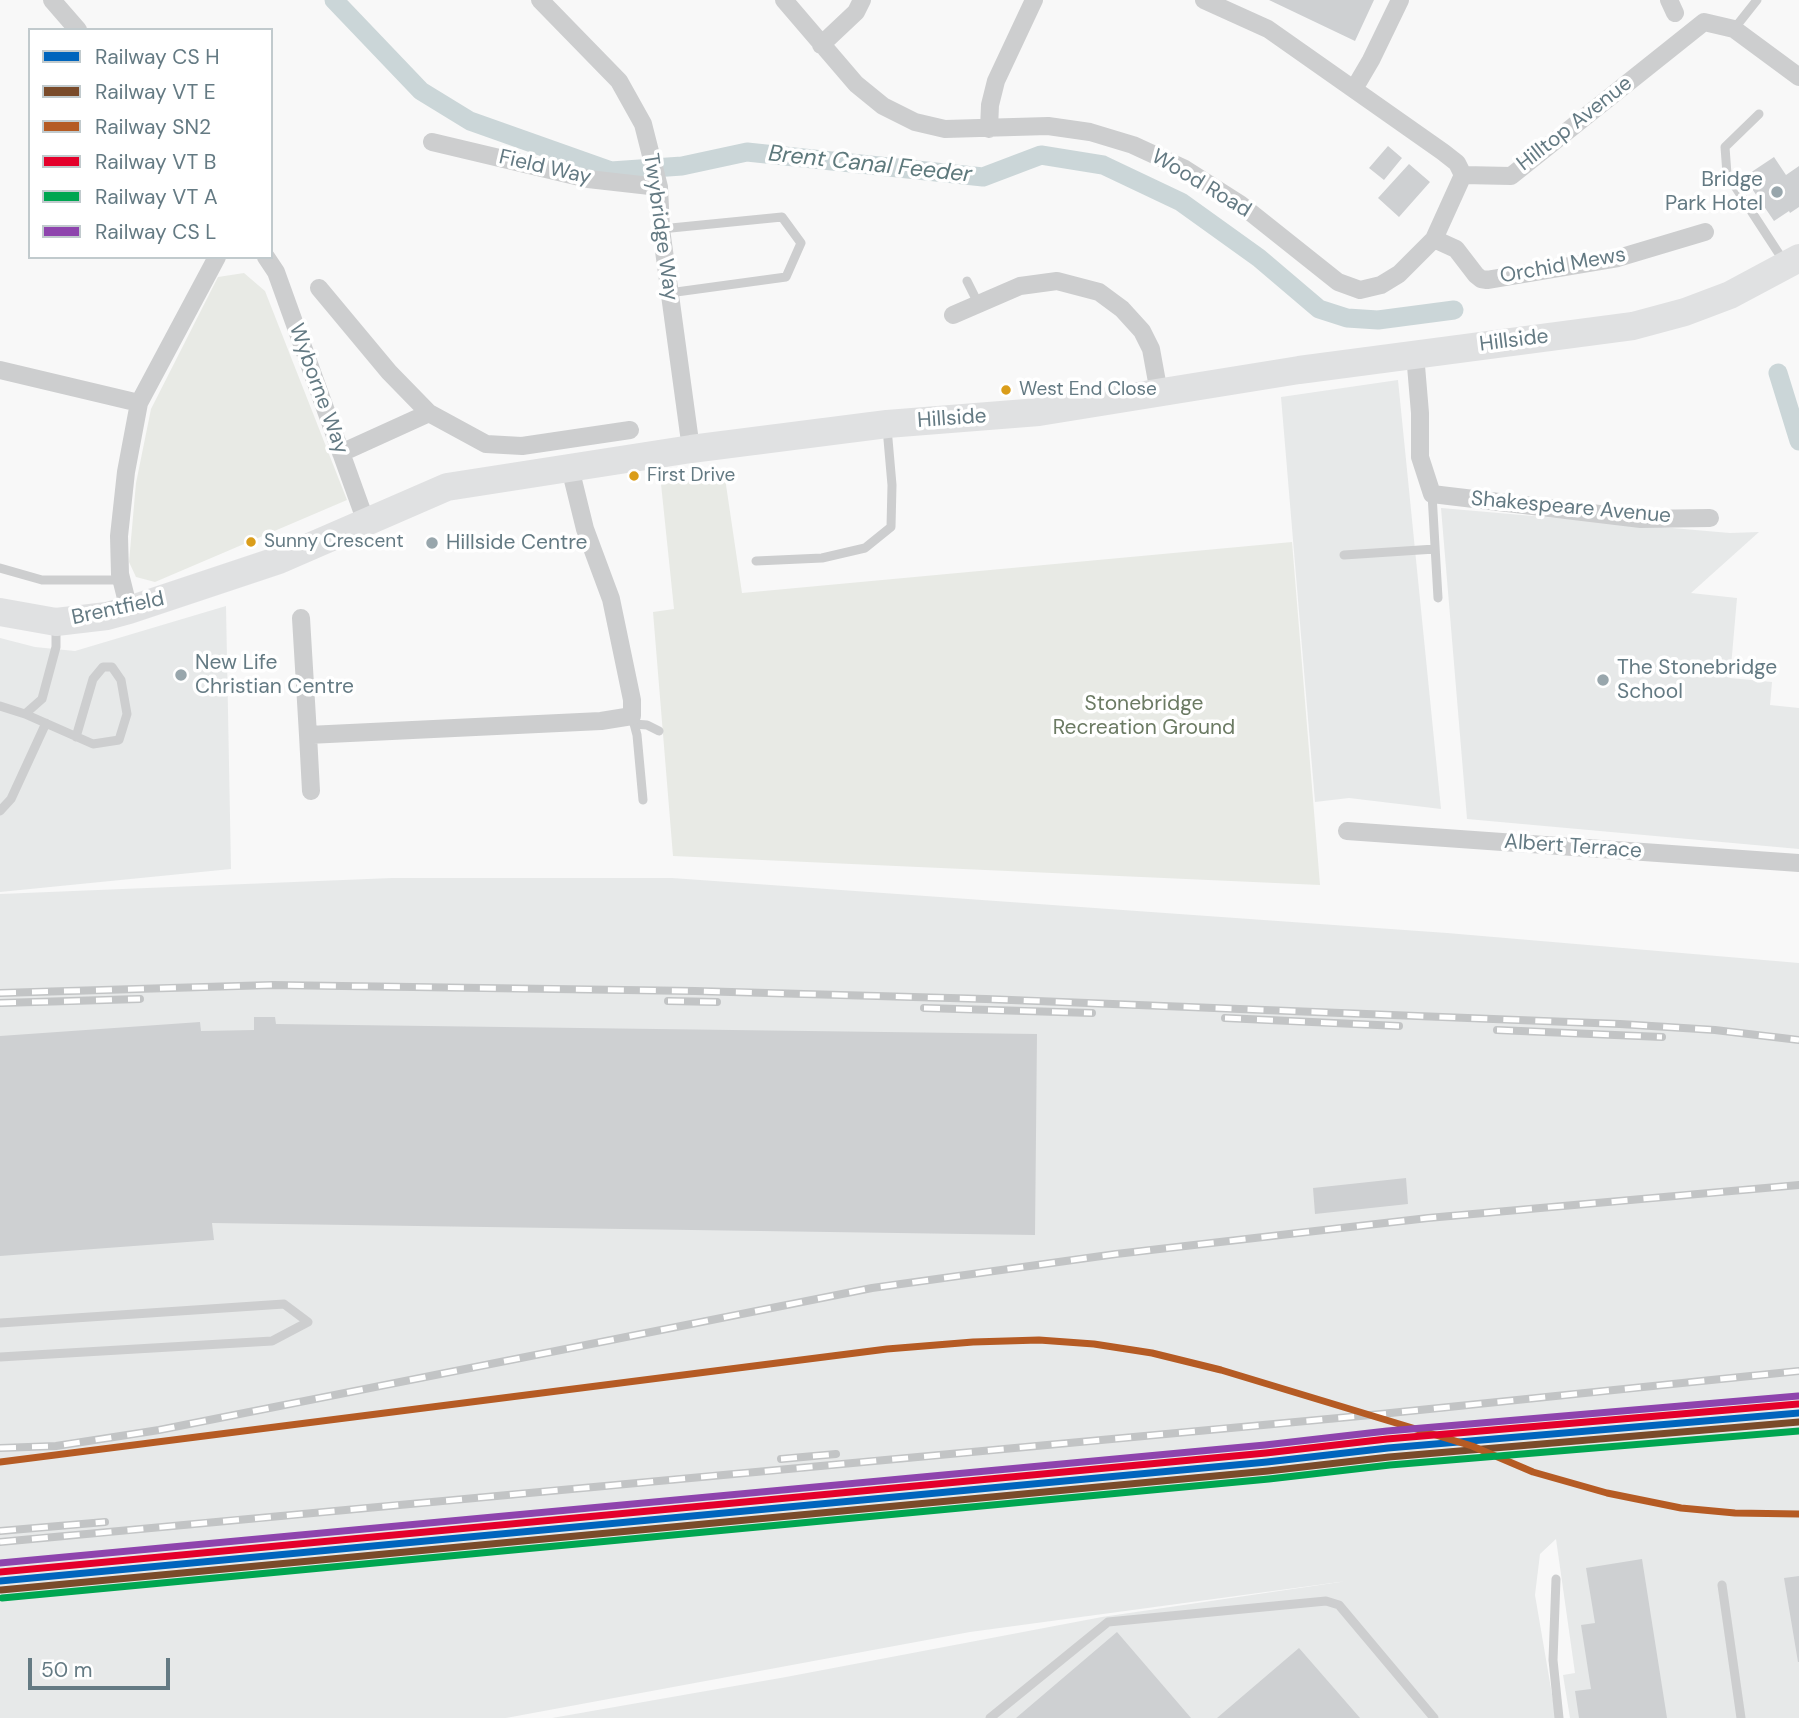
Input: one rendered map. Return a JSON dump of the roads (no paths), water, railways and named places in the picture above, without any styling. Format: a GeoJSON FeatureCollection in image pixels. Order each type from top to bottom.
{"type":"FeatureCollection","features":[{"type":"Feature","properties":{"kind":"main road","name":"Hillside"},"geometry":{"type":"LineString","coordinates":[[233,576],[307,548],[447,487],[691,449],[887,424],[1039,412],[1415,355],[1633,326],[1685,312],[1730,295],[1793,262]]}},
{"type":"Feature","properties":{"kind":"main road","name":"Brentfield"},"geometry":{"type":"LineString","coordinates":[[0,612],[57,622],[107,616],[233,576]]}},
{"type":"Feature","properties":{"kind":"street"},"geometry":{"type":"LineString","coordinates":[[52,0],[76,28]]}},
{"type":"Feature","properties":{"kind":"street","name":"Twybridge Way"},"geometry":{"type":"LineString","coordinates":[[540,0],[620,81],[643,124],[657,183],[691,449]]}},
{"type":"Feature","properties":{"kind":"street","name":"Wood Road"},"geometry":{"type":"LineString","coordinates":[[784,0],[856,84],[883,106],[915,122],[946,129],[1048,126],[1090,132],[1133,145],[1185,169],[1240,204],[1338,282],[1360,290],[1381,285],[1399,274],[1434,239],[1464,175]]}},
{"type":"Feature","properties":{"kind":"street"},"geometry":{"type":"LineString","coordinates":[[821,45],[856,12],[862,0]]}},
{"type":"Feature","properties":{"kind":"street"},"geometry":{"type":"LineString","coordinates":[[989,129],[990,105],[996,81],[1034,0]]}},
{"type":"Feature","properties":{"kind":"street"},"geometry":{"type":"LineString","coordinates":[[1354,89],[1400,0]]}},
{"type":"Feature","properties":{"kind":"street"},"geometry":{"type":"LineString","coordinates":[[1214,2],[1268,29],[1457,163],[1464,175]]}},
{"type":"Feature","properties":{"kind":"street","name":"Hilltop Avenue"},"geometry":{"type":"LineString","coordinates":[[1464,175],[1511,176],[1704,22],[1734,29],[1799,77]]}},
{"type":"Feature","properties":{"kind":"street","name":"Field Way"},"geometry":{"type":"LineString","coordinates":[[432,142],[588,179],[657,183]]}},
{"type":"Feature","properties":{"kind":"street","name":"Orchid Mews"},"geometry":{"type":"LineString","coordinates":[[1434,239],[1457,249],[1476,275],[1487,280],[1618,258],[1706,232]]}},
{"type":"Feature","properties":{"kind":"street"},"geometry":{"type":"LineString","coordinates":[[129,611],[121,580],[119,536],[125,472],[139,402],[216,259]]}},
{"type":"Feature","properties":{"kind":"street","name":"Wyborne Way"},"geometry":{"type":"LineString","coordinates":[[267,259],[276,272],[366,522]]}},
{"type":"Feature","properties":{"kind":"street"},"geometry":{"type":"LineString","coordinates":[[953,315],[1020,286],[1057,281],[1099,292],[1122,309],[1142,331],[1151,349],[1159,393]]}},
{"type":"Feature","properties":{"kind":"street"},"geometry":{"type":"LineString","coordinates":[[319,288],[389,372],[429,413],[486,444],[522,446],[630,430]]}},
{"type":"Feature","properties":{"kind":"street"},"geometry":{"type":"LineString","coordinates":[[1415,355],[1420,413],[1420,457],[1432,494]]}},
{"type":"Feature","properties":{"kind":"street"},"geometry":{"type":"LineString","coordinates":[[0,370],[139,402]]}},
{"type":"Feature","properties":{"kind":"street"},"geometry":{"type":"LineString","coordinates":[[341,453],[429,413]]}},
{"type":"Feature","properties":{"kind":"street"},"geometry":{"type":"LineString","coordinates":[[308,735],[633,720],[632,700],[611,599],[585,529],[570,468]]}},
{"type":"Feature","properties":{"kind":"street","name":"Shakespeare Avenue"},"geometry":{"type":"LineString","coordinates":[[1432,494],[1641,519],[1710,519]]}},
{"type":"Feature","properties":{"kind":"street"},"geometry":{"type":"LineString","coordinates":[[301,618],[311,791]]}},
{"type":"Feature","properties":{"kind":"street","name":"Albert Terrace"},"geometry":{"type":"LineString","coordinates":[[1347,831],[1799,863]]}},
{"type":"Feature","properties":{"kind":"lane"},"geometry":{"type":"LineString","coordinates":[[1734,29],[1756,0]]}},
{"type":"Feature","properties":{"kind":"lane"},"geometry":{"type":"LineString","coordinates":[[1759,114],[1725,147],[1727,174],[1793,262]]}},
{"type":"Feature","properties":{"kind":"lane"},"geometry":{"type":"LineString","coordinates":[[661,229],[782,217],[801,243],[786,277],[669,293]]}},
{"type":"Feature","properties":{"kind":"lane"},"geometry":{"type":"LineString","coordinates":[[967,281],[978,303]]}},
{"type":"Feature","properties":{"kind":"lane"},"geometry":{"type":"LineString","coordinates":[[756,561],[822,558],[865,548],[891,527],[892,485],[887,424]]}},
{"type":"Feature","properties":{"kind":"lane"},"geometry":{"type":"LineString","coordinates":[[1432,494],[1438,598]]}},
{"type":"Feature","properties":{"kind":"lane"},"geometry":{"type":"LineString","coordinates":[[1344,555],[1435,549]]}},
{"type":"Feature","properties":{"kind":"lane"},"geometry":{"type":"LineString","coordinates":[[0,568],[42,580],[121,580]]}},
{"type":"Feature","properties":{"kind":"lane"},"geometry":{"type":"LineString","coordinates":[[25,714],[42,699],[56,647],[57,622]]}},
{"type":"Feature","properties":{"kind":"lane"},"geometry":{"type":"LineString","coordinates":[[0,706],[93,744],[119,740],[127,714],[121,680],[112,667],[103,667],[93,679],[76,737]]}},
{"type":"Feature","properties":{"kind":"lane"},"geometry":{"type":"LineString","coordinates":[[633,720],[659,731]]}},
{"type":"Feature","properties":{"kind":"lane"},"geometry":{"type":"LineString","coordinates":[[633,720],[637,735],[643,800]]}},
{"type":"Feature","properties":{"kind":"lane"},"geometry":{"type":"LineString","coordinates":[[0,811],[10,799],[46,723]]}},
{"type":"Feature","properties":{"kind":"lane"},"geometry":{"type":"LineString","coordinates":[[0,1323],[284,1304],[309,1322],[272,1341],[0,1357]]}},
{"type":"Feature","properties":{"kind":"lane"},"geometry":{"type":"LineString","coordinates":[[1556,1579],[1553,1660],[1559,1718]]}},
{"type":"Feature","properties":{"kind":"lane"},"geometry":{"type":"LineString","coordinates":[[1723,1585],[1741,1718]]}},
{"type":"Feature","properties":{"kind":"lane"},"geometry":{"type":"LineString","coordinates":[[990,1718],[1108,1622],[1326,1601],[1339,1605],[1434,1718]]}},
{"type":"Feature","properties":{"kind":"waterway","name":"Brent Canal Feeder"},"geometry":{"type":"LineString","coordinates":[[334,0],[421,91],[470,121],[611,171],[682,166],[747,152],[983,177],[1041,155],[1103,165],[1181,202],[1259,258],[1319,309],[1347,318],[1378,320],[1454,310]]}},
{"type":"Feature","properties":{"kind":"waterway","name":"Brent Canal Feeder"},"geometry":{"type":"LineString","coordinates":[[1778,373],[1799,441]]}},
{"type":"Feature","properties":{"kind":"railway"},"geometry":{"type":"LineString","coordinates":[[0,993],[272,985],[695,991],[986,999],[1620,1024],[1715,1030],[1799,1040]]}},
{"type":"Feature","properties":{"kind":"railway"},"geometry":{"type":"LineString","coordinates":[[0,1003],[140,999]]}},
{"type":"Feature","properties":{"kind":"railway"},"geometry":{"type":"LineString","coordinates":[[668,1001],[717,1002]]}},
{"type":"Feature","properties":{"kind":"railway"},"geometry":{"type":"LineString","coordinates":[[924,1008],[1092,1013]]}},
{"type":"Feature","properties":{"kind":"railway"},"geometry":{"type":"LineString","coordinates":[[1225,1018],[1399,1026]]}},
{"type":"Feature","properties":{"kind":"railway"},"geometry":{"type":"LineString","coordinates":[[1497,1030],[1662,1037]]}},
{"type":"Feature","properties":{"kind":"railway"},"geometry":{"type":"LineString","coordinates":[[0,1448],[56,1446],[159,1430],[872,1288],[1116,1254],[1428,1218],[1799,1185]]}},
{"type":"Feature","properties":{"kind":"railway"},"geometry":{"type":"LineString","coordinates":[[0,1542],[1371,1415],[1799,1371]]}},
{"type":"Feature","properties":{"kind":"railway"},"geometry":{"type":"LineString","coordinates":[[781,1459],[836,1454]]}},
{"type":"Feature","properties":{"kind":"railway"},"geometry":{"type":"LineString","coordinates":[[0,1531],[105,1522]]}},
{"type":"Feature","properties":{"kind":"rail line","name":"SN2"},"geometry":{"type":"LineString","coordinates":[[0,1462],[887,1349],[1039,1340],[1094,1344],[1152,1353],[1221,1370],[1472,1446],[1533,1472],[1607,1493],[1681,1508],[1735,1513],[1799,1514]]}},
{"type":"Feature","properties":{"kind":"place","name":"Bridge Park Hotel"},"geometry":{"type":"Point","coordinates":[1777,192]}},
{"type":"Feature","properties":{"kind":"place","name":"West End Close"},"geometry":{"type":"Point","coordinates":[1006,390]}},
{"type":"Feature","properties":{"kind":"place","name":"First Drive"},"geometry":{"type":"Point","coordinates":[634,476]}},
{"type":"Feature","properties":{"kind":"place","name":"Sunny Crescent"},"geometry":{"type":"Point","coordinates":[251,542]}},
{"type":"Feature","properties":{"kind":"place","name":"Hillside Centre"},"geometry":{"type":"Point","coordinates":[432,543]}},
{"type":"Feature","properties":{"kind":"place","name":"New Life Christian Centre"},"geometry":{"type":"Point","coordinates":[181,675]}},
{"type":"Feature","properties":{"kind":"place","name":"The Stonebridge School"},"geometry":{"type":"Point","coordinates":[1603,680]}},
{"type":"Feature","properties":{"kind":"park label","name":"Stonebridge Recreation Ground"},"geometry":{"type":"Point","coordinates":[1144,716]}}]}
